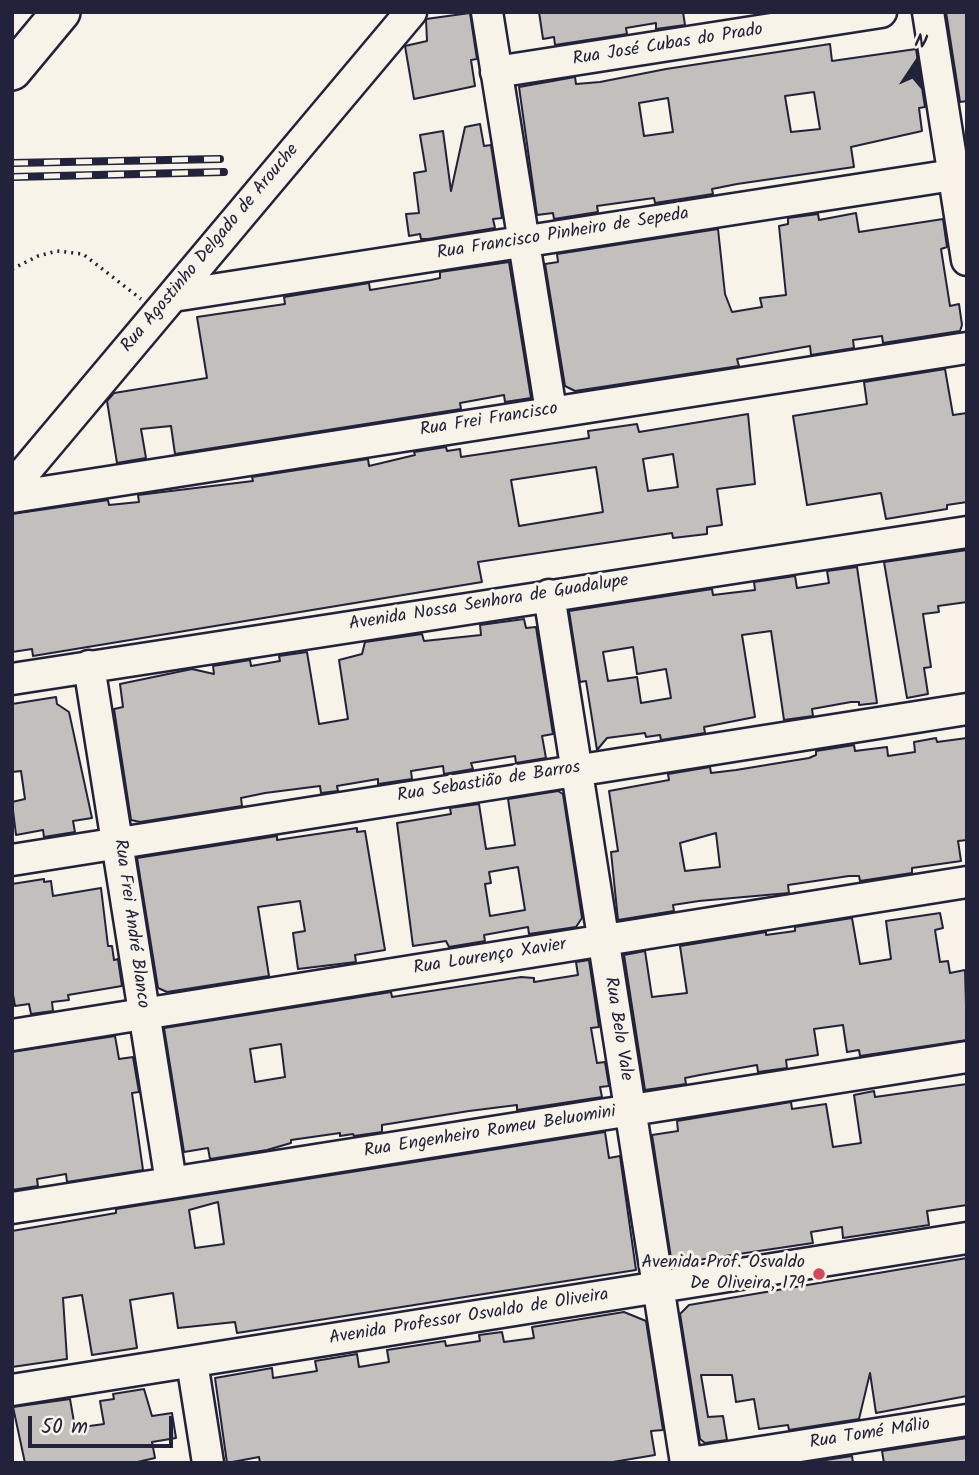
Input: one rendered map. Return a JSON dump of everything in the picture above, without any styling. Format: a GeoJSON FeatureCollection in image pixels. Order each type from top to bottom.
{"type":"FeatureCollection","features":[{"type":"Feature","properties":{"kind":"main road"},"geometry":{"type":"LineString","coordinates":[[12,71],[61,12]]}},
{"type":"Feature","properties":{"kind":"street","name":"Rua Agostinho Delgado de Arouche"},"geometry":{"type":"LineString","coordinates":[[12,487],[411,12]]}},
{"type":"Feature","properties":{"kind":"street"},"geometry":{"type":"LineString","coordinates":[[487,12],[551,411]]}},
{"type":"Feature","properties":{"kind":"street","name":"Rua José Cubas do Prado"},"geometry":{"type":"LineString","coordinates":[[496,72],[881,12]]}},
{"type":"Feature","properties":{"kind":"street"},"geometry":{"type":"LineString","coordinates":[[928,12],[967,260]]}},
{"type":"Feature","properties":{"kind":"street","name":"Rua Francisco Pinheiro de Sepeda"},"geometry":{"type":"LineString","coordinates":[[165,305],[523,241],[953,175]]}},
{"type":"Feature","properties":{"kind":"street","name":"Rua Frei Francisco"},"geometry":{"type":"LineString","coordinates":[[12,497],[967,348]]}},
{"type":"Feature","properties":{"kind":"street","name":"Avenida Nossa Senhora de Guadalupe"},"geometry":{"type":"LineString","coordinates":[[12,679],[967,532]]}},
{"type":"Feature","properties":{"kind":"street","name":"Rua Belo Vale"},"geometry":{"type":"LineString","coordinates":[[549,595],[688,1463]]}},
{"type":"Feature","properties":{"kind":"street","name":"Rua Frei André Blanco"},"geometry":{"type":"LineString","coordinates":[[89,666],[171,1182]]}},
{"type":"Feature","properties":{"kind":"street","name":"Rua Sebastião de Barros"},"geometry":{"type":"LineString","coordinates":[[12,860],[967,709]]}},
{"type":"Feature","properties":{"kind":"street","name":"Rua Lourenço Xavier"},"geometry":{"type":"LineString","coordinates":[[12,1035],[967,882]]}},
{"type":"Feature","properties":{"kind":"street","name":"Rua Engenheiro Romeu Beluomini"},"geometry":{"type":"LineString","coordinates":[[12,1208],[967,1058]]}},
{"type":"Feature","properties":{"kind":"street","name":"Avenida Professor Osvaldo de Oliveira"},"geometry":{"type":"LineString","coordinates":[[12,1390],[967,1238]]}},
{"type":"Feature","properties":{"kind":"street"},"geometry":{"type":"LineString","coordinates":[[192,1362],[208,1463]]}},
{"type":"Feature","properties":{"kind":"street","name":"Rua Tomé Málio"},"geometry":{"type":"LineString","coordinates":[[688,1463],[967,1420]]}},
{"type":"Feature","properties":{"kind":"path"},"geometry":{"type":"LineString","coordinates":[[12,269],[32,258],[57,251],[83,254],[165,305]]}},
{"type":"Feature","properties":{"kind":"building"},"geometry":{"type":"Polygon","coordinates":[[[539,12],[683,12],[685,25],[656,29],[656,23],[626,28],[627,34],[555,45],[554,37],[543,39],[539,12]]]}},
{"type":"Feature","properties":{"kind":"building"},"geometry":{"type":"Polygon","coordinates":[[[946,12],[967,12],[967,101],[960,102],[946,12]]]}},
{"type":"Feature","properties":{"kind":"building"},"geometry":{"type":"Polygon","coordinates":[[[470,13],[477,59],[471,60],[475,86],[414,99],[405,46],[427,41],[426,19],[470,13]]]}},
{"type":"Feature","properties":{"kind":"building"},"geometry":{"type":"Polygon","coordinates":[[[830,44],[832,61],[916,49],[925,107],[919,108],[922,131],[851,147],[854,167],[737,184],[712,189],[713,194],[655,203],[654,198],[597,206],[598,212],[554,219],[553,213],[537,215],[519,87],[575,77],[576,84],[600,82],[830,44]],[[814,92],[785,96],[791,132],[820,129],[814,92]],[[668,98],[639,103],[644,136],[673,132],[668,98]]]}},
{"type":"Feature","properties":{"kind":"building"},"geometry":{"type":"Polygon","coordinates":[[[480,124],[484,146],[491,145],[502,218],[493,219],[495,228],[428,239],[421,239],[420,234],[409,236],[406,214],[419,213],[414,173],[426,171],[420,135],[443,131],[451,191],[465,127],[480,124]]]}},
{"type":"Feature","properties":{"kind":"building"},"geometry":{"type":"Polygon","coordinates":[[[856,213],[859,232],[943,219],[947,247],[941,249],[950,306],[959,304],[962,325],[960,331],[883,343],[882,336],[853,340],[854,348],[811,355],[810,346],[737,359],[739,366],[575,391],[565,386],[545,264],[558,262],[557,254],[718,229],[725,294],[732,312],[762,307],[760,298],[786,295],[779,226],[788,224],[788,218],[818,214],[819,220],[856,213]]]}},
{"type":"Feature","properties":{"kind":"building"},"geometry":{"type":"Polygon","coordinates":[[[509,262],[531,398],[505,402],[504,395],[460,403],[461,409],[175,454],[171,426],[141,429],[146,458],[117,463],[107,401],[114,393],[207,378],[197,317],[285,304],[284,297],[369,283],[370,290],[440,278],[440,272],[509,262]]]}},
{"type":"Feature","properties":{"kind":"building"},"geometry":{"type":"Polygon","coordinates":[[[945,369],[953,415],[967,413],[967,502],[947,505],[947,509],[886,519],[881,493],[807,505],[793,416],[867,404],[864,382],[945,369]]]}},
{"type":"Feature","properties":{"kind":"building"},"geometry":{"type":"Polygon","coordinates":[[[748,414],[755,484],[717,489],[722,525],[707,527],[707,534],[673,538],[672,533],[478,562],[482,582],[33,656],[32,649],[12,652],[12,514],[108,500],[109,505],[139,502],[138,495],[253,481],[252,477],[368,459],[369,466],[415,455],[414,452],[446,447],[447,451],[460,449],[461,457],[589,438],[588,431],[637,424],[639,432],[748,414]],[[673,454],[643,459],[648,491],[678,487],[673,454]],[[596,467],[511,480],[519,526],[603,512],[596,467]]]}},
{"type":"Feature","properties":{"kind":"building"},"geometry":{"type":"Polygon","coordinates":[[[967,550],[967,602],[938,606],[939,612],[923,614],[931,667],[924,668],[928,694],[907,698],[884,562],[967,550]]]}},
{"type":"Feature","properties":{"kind":"building"},"geometry":{"type":"Polygon","coordinates":[[[857,567],[877,703],[859,705],[859,702],[851,702],[812,709],[813,716],[784,720],[771,631],[742,635],[755,717],[704,727],[705,733],[661,740],[660,735],[646,737],[645,733],[607,738],[597,750],[586,681],[580,682],[569,611],[712,589],[713,595],[755,590],[754,582],[795,576],[797,588],[829,583],[827,571],[857,567]],[[633,647],[603,652],[608,681],[637,677],[641,703],[671,698],[666,669],[637,674],[633,647]]]}},
{"type":"Feature","properties":{"kind":"building"},"geometry":{"type":"Polygon","coordinates":[[[524,619],[526,628],[536,627],[553,734],[542,736],[546,758],[516,763],[515,756],[471,763],[473,769],[444,774],[443,766],[411,771],[412,779],[378,784],[378,779],[337,786],[338,791],[321,793],[320,786],[265,793],[241,798],[242,806],[140,822],[131,820],[114,709],[123,707],[120,684],[192,669],[214,674],[213,666],[250,660],[251,666],[280,661],[279,656],[307,652],[319,724],[348,719],[339,660],[362,654],[365,642],[422,634],[424,641],[481,635],[480,625],[524,619]]]}},
{"type":"Feature","properties":{"kind":"building"},"geometry":{"type":"Polygon","coordinates":[[[56,697],[57,704],[69,712],[92,818],[73,821],[75,832],[44,837],[43,830],[16,835],[12,802],[25,799],[21,771],[12,772],[12,704],[56,697]]]}},
{"type":"Feature","properties":{"kind":"building"},"geometry":{"type":"Polygon","coordinates":[[[936,738],[937,742],[967,738],[967,840],[958,841],[961,861],[912,868],[912,873],[860,881],[859,876],[849,876],[788,885],[789,893],[673,905],[674,911],[618,920],[611,852],[618,851],[609,791],[669,780],[668,774],[710,767],[711,773],[736,770],[809,758],[816,755],[816,751],[854,745],[855,751],[887,747],[888,756],[915,752],[914,742],[936,738]],[[716,833],[680,843],[685,871],[720,867],[716,833]]]}},
{"type":"Feature","properties":{"kind":"building"},"geometry":{"type":"Polygon","coordinates":[[[558,791],[563,794],[582,918],[576,927],[529,934],[528,927],[484,935],[485,941],[449,947],[446,941],[413,946],[397,823],[451,814],[450,808],[479,804],[486,849],[515,845],[508,799],[558,791]],[[518,867],[489,872],[491,883],[485,884],[490,916],[525,910],[518,867]]]}},
{"type":"Feature","properties":{"kind":"building"},"geometry":{"type":"Polygon","coordinates":[[[357,828],[357,832],[365,831],[385,950],[355,955],[356,962],[298,969],[293,933],[305,931],[300,901],[258,907],[269,976],[167,992],[158,988],[137,858],[277,836],[277,840],[357,828]]]}},
{"type":"Feature","properties":{"kind":"building"},"geometry":{"type":"Polygon","coordinates":[[[44,879],[44,882],[51,881],[53,896],[101,888],[108,946],[112,946],[114,960],[118,959],[122,986],[68,995],[69,1000],[52,1002],[53,1011],[31,1014],[29,1004],[15,1006],[12,989],[12,884],[44,879]]]}},
{"type":"Feature","properties":{"kind":"building"},"geometry":{"type":"Polygon","coordinates":[[[940,913],[943,928],[935,930],[940,962],[948,961],[950,973],[965,970],[967,1040],[860,1056],[859,1050],[847,1052],[843,1025],[814,1029],[818,1055],[786,1060],[787,1068],[758,1072],[757,1065],[685,1078],[686,1084],[645,1090],[624,955],[645,951],[652,997],[687,993],[680,946],[766,932],[766,935],[795,931],[795,927],[852,918],[860,964],[891,959],[886,921],[940,913]]]}},
{"type":"Feature","properties":{"kind":"building"},"geometry":{"type":"Polygon","coordinates":[[[589,960],[599,1027],[591,1028],[597,1063],[605,1062],[609,1086],[600,1087],[602,1097],[517,1110],[517,1105],[469,1111],[382,1125],[382,1132],[354,1136],[340,1136],[340,1133],[291,1140],[291,1143],[267,1150],[210,1159],[208,1148],[184,1152],[164,1028],[391,992],[392,997],[521,977],[534,978],[534,982],[578,975],[576,962],[589,960]],[[281,1044],[250,1049],[255,1082],[285,1077],[281,1044]]]}},
{"type":"Feature","properties":{"kind":"building"},"geometry":{"type":"Polygon","coordinates":[[[115,1036],[119,1059],[133,1057],[139,1092],[132,1093],[143,1170],[67,1182],[66,1174],[37,1179],[38,1186],[12,1190],[12,1052],[115,1036]]]}},
{"type":"Feature","properties":{"kind":"building"},"geometry":{"type":"Polygon","coordinates":[[[967,1084],[967,1205],[927,1211],[929,1225],[843,1238],[842,1227],[811,1232],[813,1243],[698,1260],[681,1256],[682,1264],[671,1258],[652,1135],[678,1131],[677,1121],[791,1102],[792,1109],[826,1104],[833,1147],[861,1143],[854,1095],[874,1091],[875,1097],[967,1084]]]}},
{"type":"Feature","properties":{"kind":"building"},"geometry":{"type":"Polygon","coordinates":[[[605,1132],[609,1158],[620,1156],[636,1270],[237,1333],[235,1322],[178,1328],[173,1293],[130,1300],[137,1348],[92,1355],[82,1295],[63,1298],[67,1359],[12,1367],[12,1231],[116,1213],[116,1209],[605,1132]],[[218,1202],[189,1210],[195,1248],[224,1244],[218,1202]]]}},
{"type":"Feature","properties":{"kind":"building"},"geometry":{"type":"Polygon","coordinates":[[[967,1258],[967,1396],[876,1413],[870,1373],[859,1419],[789,1430],[788,1425],[759,1429],[754,1399],[736,1402],[732,1375],[701,1375],[708,1417],[723,1416],[727,1440],[705,1443],[700,1439],[680,1314],[689,1305],[967,1258]]]}},
{"type":"Feature","properties":{"kind":"building"},"geometry":{"type":"Polygon","coordinates":[[[624,1312],[646,1321],[663,1430],[651,1431],[655,1455],[607,1463],[260,1463],[259,1457],[227,1463],[215,1378],[272,1368],[273,1378],[317,1371],[315,1361],[357,1354],[359,1367],[389,1362],[387,1350],[445,1341],[446,1346],[480,1341],[479,1335],[502,1332],[504,1342],[534,1338],[532,1327],[624,1312]]]}},
{"type":"Feature","properties":{"kind":"building"},"geometry":{"type":"Polygon","coordinates":[[[144,1389],[152,1416],[172,1413],[176,1438],[152,1442],[155,1458],[133,1463],[25,1463],[13,1407],[70,1399],[75,1428],[104,1424],[100,1401],[114,1399],[113,1394],[144,1389]]]}},
{"type":"Feature","properties":{"kind":"building"},"geometry":{"type":"Polygon","coordinates":[[[967,1438],[967,1463],[884,1463],[882,1451],[967,1438]]]}},
{"type":"Feature","properties":{"kind":"building"},"geometry":{"type":"Polygon","coordinates":[[[852,1456],[853,1463],[806,1463],[852,1456]]]}},
{"type":"Feature","properties":{"kind":"railway"},"geometry":{"type":"LineString","coordinates":[[12,163],[220,159]]}},
{"type":"Feature","properties":{"kind":"railway"},"geometry":{"type":"LineString","coordinates":[[12,177],[224,172]]}},
{"type":"Feature","properties":{"kind":"place","name":"Avenida Prof. Osvaldo De Oliveira, 179"},"geometry":{"type":"Point","coordinates":[819,1274]}}]}
